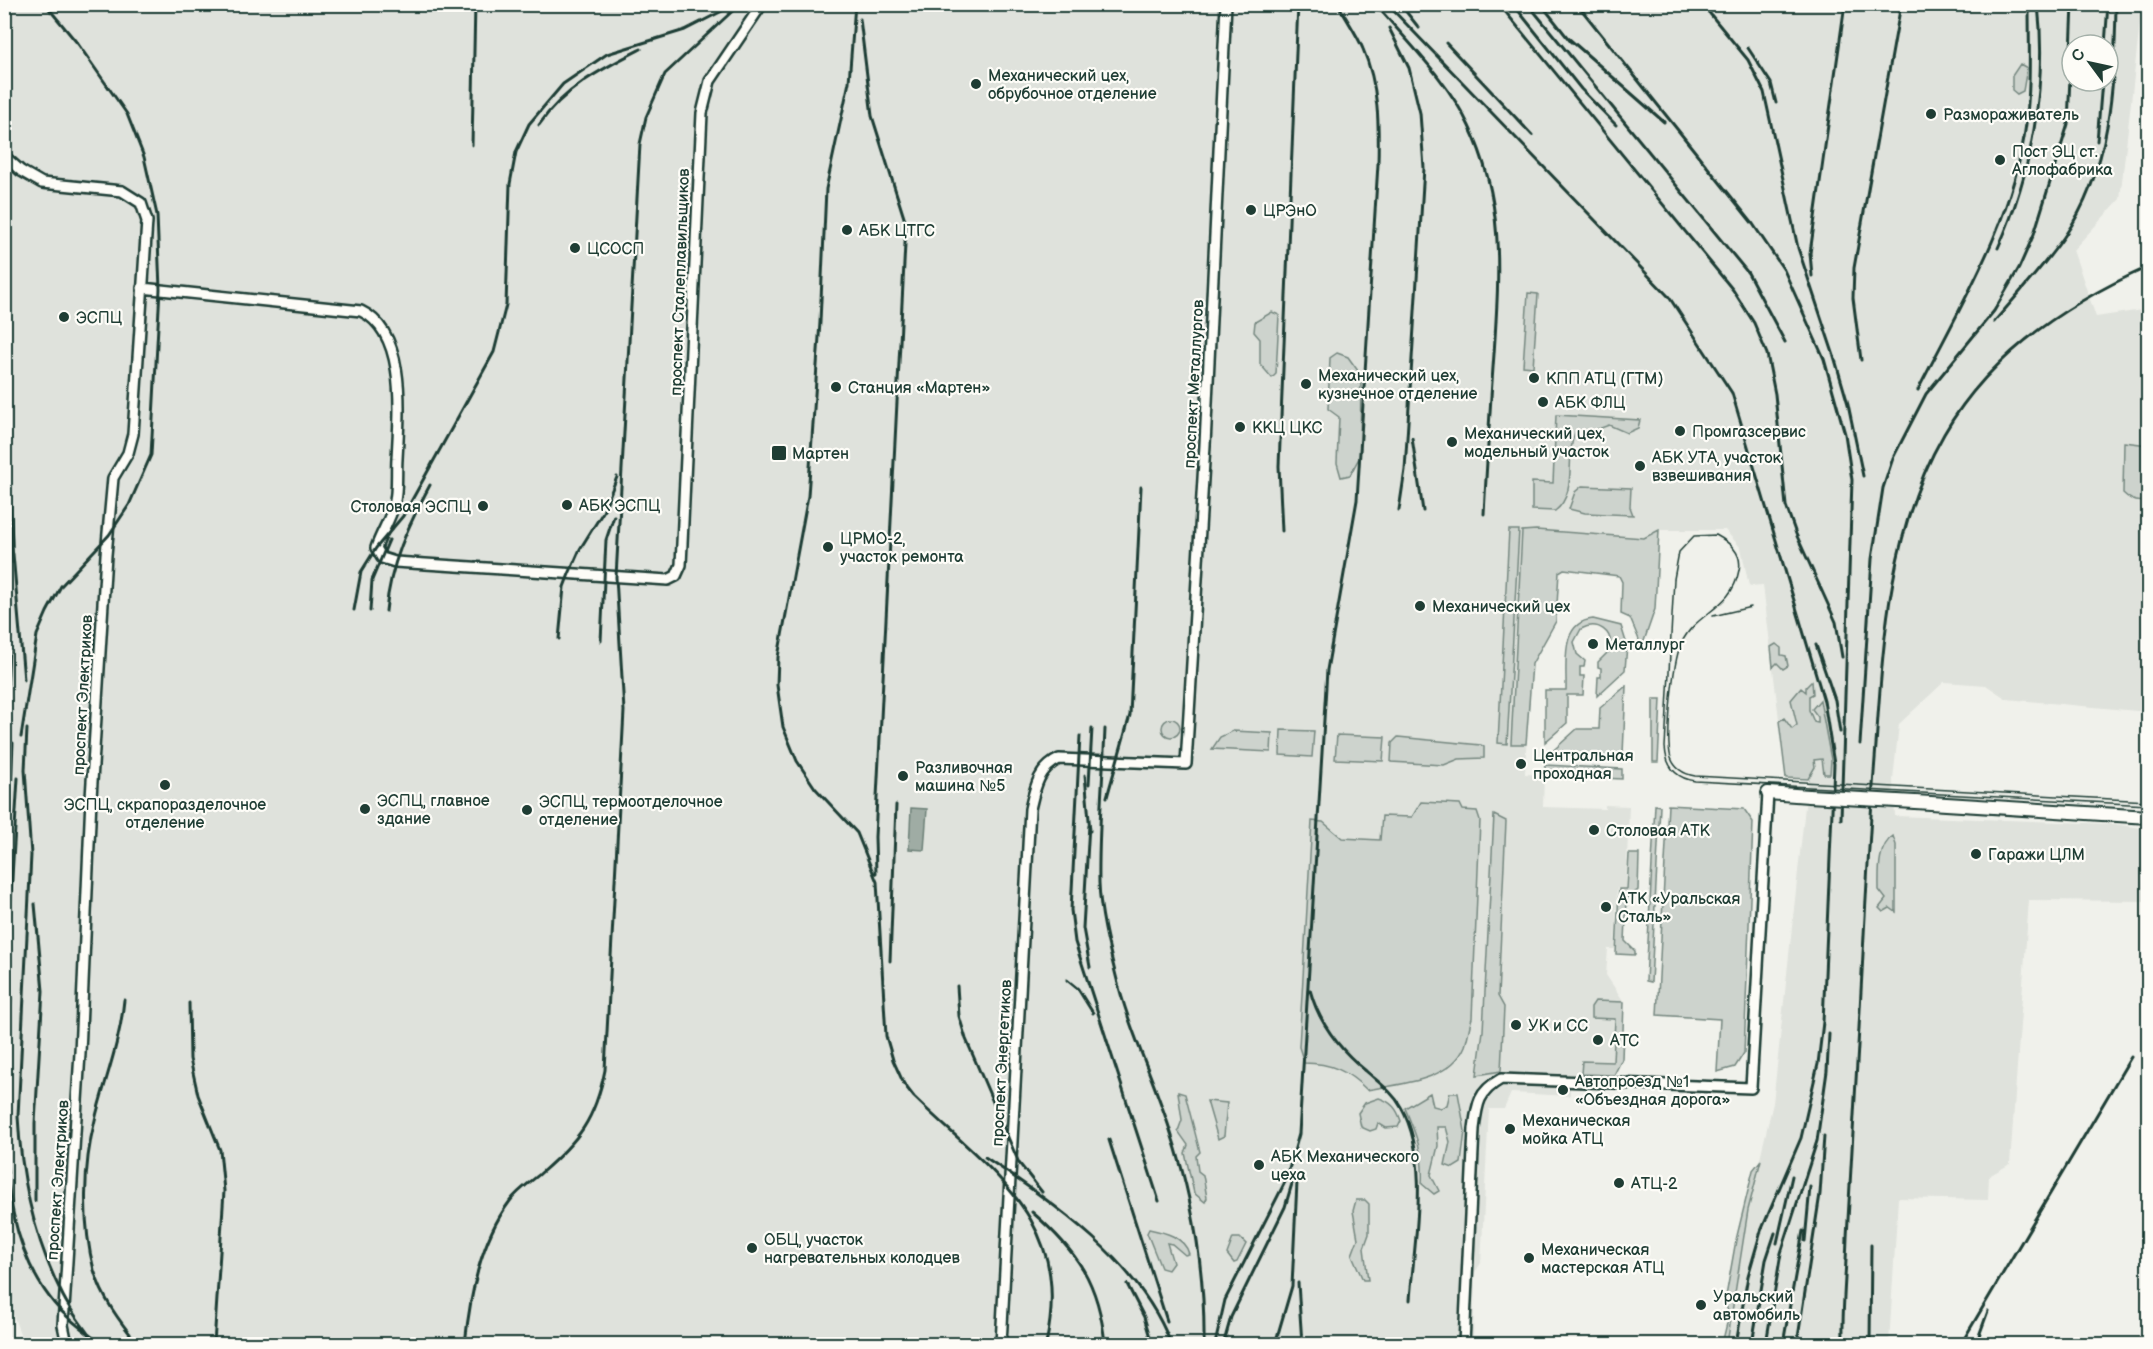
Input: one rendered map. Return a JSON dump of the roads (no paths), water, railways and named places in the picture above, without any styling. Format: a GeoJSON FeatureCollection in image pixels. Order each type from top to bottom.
{"type":"FeatureCollection","features":[{"type":"Feature","properties":{"kind":"street","name":"проспект Сталеплавильщиков"},"geometry":{"type":"LineString","coordinates":[[142,288],[361,311],[373,317],[384,333],[396,365],[399,405],[395,504],[376,548],[382,558],[395,562],[668,580],[676,576],[681,565],[702,113],[710,81],[762,4]]}},
{"type":"Feature","properties":{"kind":"street","name":"проспект Металлургов"},"geometry":{"type":"LineString","coordinates":[[1036,783],[1046,768],[1059,759],[1186,764],[1204,468],[1226,4]]}},
{"type":"Feature","properties":{"kind":"street","name":"проспект Электриков"},"geometry":{"type":"LineString","coordinates":[[4,156],[21,171],[42,183],[122,191],[141,202],[147,221],[132,434],[128,453],[112,478],[105,566],[80,1053],[63,1325],[67,1344]]}},
{"type":"Feature","properties":{"kind":"street","name":"проспект Энергетиков"},"geometry":{"type":"LineString","coordinates":[[1001,1344],[1029,830],[1036,783]]}},
{"type":"Feature","properties":{"kind":"street"},"geometry":{"type":"LineString","coordinates":[[1464,1344],[1474,1129],[1476,1107],[1485,1088],[1501,1079],[1750,1088],[1768,794],[2148,817]]}},
{"type":"Feature","properties":{"kind":"tram line"},"geometry":{"type":"LineString","coordinates":[[2148,801],[1695,776],[1684,772],[1673,762],[1669,748],[1671,701],[1678,653],[1681,644],[1695,624],[1729,594],[1735,583],[1740,564],[1734,549],[1716,535],[1694,536],[1679,552],[1674,579],[1665,747],[1667,760],[1673,770],[1682,777],[1695,781],[2148,805]]}},
{"type":"Feature","properties":{"kind":"tram line"},"geometry":{"type":"LineString","coordinates":[[1713,616],[1751,607]]}},
{"type":"Feature","properties":{"kind":"railway"},"geometry":{"type":"LineString","coordinates":[[21,737],[37,635],[47,612],[61,586],[109,535],[129,505],[151,455],[160,289],[157,215],[144,157],[127,114],[78,44],[45,4]]}},
{"type":"Feature","properties":{"kind":"railway"},"geometry":{"type":"LineString","coordinates":[[472,145],[475,4]]}},
{"type":"Feature","properties":{"kind":"railway"},"geometry":{"type":"LineString","coordinates":[[465,1344],[478,1270],[491,1233],[513,1197],[566,1150],[584,1128],[596,1103],[605,1070],[624,711],[616,577],[640,144],[646,117],[665,74],[740,4]]}},
{"type":"Feature","properties":{"kind":"railway"},"geometry":{"type":"LineString","coordinates":[[855,4],[849,82],[826,189],[808,496],[778,657],[777,685],[783,727],[797,761],[815,788],[857,833],[877,882],[886,1036],[893,1060],[904,1084],[914,1097],[998,1176],[1020,1203],[1037,1232],[1048,1264],[1051,1301],[1046,1344]]}},
{"type":"Feature","properties":{"kind":"railway"},"geometry":{"type":"LineString","coordinates":[[1282,531],[1279,466],[1298,4]]}},
{"type":"Feature","properties":{"kind":"railway"},"geometry":{"type":"LineString","coordinates":[[1215,1344],[1225,1300],[1286,1180],[1299,1134],[1327,670],[1357,500],[1378,164],[1378,120],[1372,77],[1361,43],[1338,4]]}},
{"type":"Feature","properties":{"kind":"railway"},"geometry":{"type":"LineString","coordinates":[[1387,4],[1669,297],[1732,393],[1824,701],[1834,764],[1823,1022],[1818,1064],[1801,1138],[1761,1231],[1748,1276],[1736,1344]]}},
{"type":"Feature","properties":{"kind":"railway"},"geometry":{"type":"LineString","coordinates":[[1400,4],[1419,28]]}},
{"type":"Feature","properties":{"kind":"railway"},"geometry":{"type":"LineString","coordinates":[[1499,4],[1733,290],[1754,323],[1767,354],[1775,394],[1786,506],[1796,534],[1836,622],[1842,657]]}},
{"type":"Feature","properties":{"kind":"railway"},"geometry":{"type":"LineString","coordinates":[[1513,4],[1581,89],[1616,125]]}},
{"type":"Feature","properties":{"kind":"railway"},"geometry":{"type":"LineString","coordinates":[[1528,4],[1748,273],[1785,342]]}},
{"type":"Feature","properties":{"kind":"railway"},"geometry":{"type":"LineString","coordinates":[[1541,4],[1571,42]]}},
{"type":"Feature","properties":{"kind":"railway"},"geometry":{"type":"LineString","coordinates":[[1577,4],[1753,224],[1784,270],[1824,359],[1845,434],[1852,480],[1841,819]]}},
{"type":"Feature","properties":{"kind":"railway"},"geometry":{"type":"LineString","coordinates":[[1702,4],[1748,60],[1764,92],[1798,248],[1848,404],[1863,476]]}},
{"type":"Feature","properties":{"kind":"railway"},"geometry":{"type":"LineString","coordinates":[[1812,276],[1810,253],[1845,4]]}},
{"type":"Feature","properties":{"kind":"railway"},"geometry":{"type":"LineString","coordinates":[[1861,360],[1853,298],[1854,268],[1901,4]]}},
{"type":"Feature","properties":{"kind":"railway"},"geometry":{"type":"LineString","coordinates":[[1918,390],[1984,261],[2010,194],[2020,159],[2028,109],[2029,4]]}},
{"type":"Feature","properties":{"kind":"railway"},"geometry":{"type":"LineString","coordinates":[[1998,248],[2020,190],[2034,129],[2040,66],[2038,4]]}},
{"type":"Feature","properties":{"kind":"railway"},"geometry":{"type":"LineString","coordinates":[[1860,744],[1872,559],[1883,488],[1893,458],[1926,394],[1994,311],[2019,268],[2034,234],[2068,124],[2073,4]]}},
{"type":"Feature","properties":{"kind":"railway"},"geometry":{"type":"LineString","coordinates":[[2106,33],[2108,4]]}},
{"type":"Feature","properties":{"kind":"railway"},"geometry":{"type":"LineString","coordinates":[[1994,322],[2064,237],[2080,211],[2092,183],[2101,155],[2112,95],[2116,4]]}},
{"type":"Feature","properties":{"kind":"railway"},"geometry":{"type":"LineString","coordinates":[[354,610],[361,572],[376,548],[403,516],[494,352],[506,305],[510,184],[516,152],[529,124],[563,84],[607,54],[685,30],[732,6]]}},
{"type":"Feature","properties":{"kind":"railway"},"geometry":{"type":"LineString","coordinates":[[1378,7],[1428,64],[1450,94],[1469,126],[1481,154],[1489,182],[1497,238],[1498,267],[1484,514]]}},
{"type":"Feature","properties":{"kind":"railway"},"geometry":{"type":"LineString","coordinates":[[860,19],[872,116],[906,224],[875,837],[876,873]]}},
{"type":"Feature","properties":{"kind":"railway"},"geometry":{"type":"LineString","coordinates":[[1389,28],[1409,68],[1420,113],[1424,168],[1405,470],[1399,510]]}},
{"type":"Feature","properties":{"kind":"railway"},"geometry":{"type":"LineString","coordinates":[[1567,37],[1664,122]]}},
{"type":"Feature","properties":{"kind":"railway"},"geometry":{"type":"LineString","coordinates":[[1446,43],[1532,135]]}},
{"type":"Feature","properties":{"kind":"railway"},"geometry":{"type":"LineString","coordinates":[[1748,48],[1771,83],[1776,103]]}},
{"type":"Feature","properties":{"kind":"railway"},"geometry":{"type":"LineString","coordinates":[[539,125],[560,100],[572,90],[598,72],[641,49]]}},
{"type":"Feature","properties":{"kind":"railway"},"geometry":{"type":"LineString","coordinates":[[2097,141],[2101,93]]}},
{"type":"Feature","properties":{"kind":"railway"},"geometry":{"type":"LineString","coordinates":[[1843,1344],[1866,894],[1881,675],[1891,592],[1910,511],[1925,472],[1944,434],[1962,406],[1983,380],[2032,334],[2088,297],[2148,267]]}},
{"type":"Feature","properties":{"kind":"railway"},"geometry":{"type":"LineString","coordinates":[[4,375],[13,563]]}},
{"type":"Feature","properties":{"kind":"railway"},"geometry":{"type":"LineString","coordinates":[[1412,438],[1423,511]]}},
{"type":"Feature","properties":{"kind":"railway"},"geometry":{"type":"LineString","coordinates":[[559,639],[564,587],[580,549],[603,512],[617,477]]}},
{"type":"Feature","properties":{"kind":"railway"},"geometry":{"type":"LineString","coordinates":[[386,611],[391,577],[401,546],[430,485]]}},
{"type":"Feature","properties":{"kind":"railway"},"geometry":{"type":"LineString","coordinates":[[1107,797],[1130,715],[1141,487]]}},
{"type":"Feature","properties":{"kind":"railway"},"geometry":{"type":"LineString","coordinates":[[601,641],[606,540],[614,516]]}},
{"type":"Feature","properties":{"kind":"railway"},"geometry":{"type":"LineString","coordinates":[[370,611],[372,580],[389,540]]}},
{"type":"Feature","properties":{"kind":"railway"},"geometry":{"type":"LineString","coordinates":[[13,554],[24,680]]}},
{"type":"Feature","properties":{"kind":"railway"},"geometry":{"type":"LineString","coordinates":[[4,755],[11,608]]}},
{"type":"Feature","properties":{"kind":"railway"},"geometry":{"type":"LineString","coordinates":[[1816,645],[1835,700],[1840,732]]}},
{"type":"Feature","properties":{"kind":"railway"},"geometry":{"type":"LineString","coordinates":[[1089,784],[1092,728]]}},
{"type":"Feature","properties":{"kind":"railway"},"geometry":{"type":"LineString","coordinates":[[27,729],[25,770],[31,855],[18,1116],[22,1162],[37,1231],[53,1275],[66,1301],[89,1335]]}},
{"type":"Feature","properties":{"kind":"railway"},"geometry":{"type":"LineString","coordinates":[[1105,729],[1099,864],[1103,917],[1120,992],[1163,1110],[1185,1182],[1200,1263],[1204,1344]]}},
{"type":"Feature","properties":{"kind":"railway"},"geometry":{"type":"LineString","coordinates":[[1080,736],[1071,910],[1075,942],[1159,1201]]}},
{"type":"Feature","properties":{"kind":"railway"},"geometry":{"type":"LineString","coordinates":[[11,788],[13,743]]}},
{"type":"Feature","properties":{"kind":"railway"},"geometry":{"type":"LineString","coordinates":[[1085,775],[1090,831]]}},
{"type":"Feature","properties":{"kind":"railway"},"geometry":{"type":"LineString","coordinates":[[4,1009],[18,778]]}},
{"type":"Feature","properties":{"kind":"railway"},"geometry":{"type":"LineString","coordinates":[[890,961],[896,805]]}},
{"type":"Feature","properties":{"kind":"railway"},"geometry":{"type":"LineString","coordinates":[[1089,824],[1083,928],[1090,967]]}},
{"type":"Feature","properties":{"kind":"railway"},"geometry":{"type":"LineString","coordinates":[[35,904],[43,991],[35,1123],[35,1201]]}},
{"type":"Feature","properties":{"kind":"railway"},"geometry":{"type":"LineString","coordinates":[[1067,980],[1078,989],[1093,1013]]}},
{"type":"Feature","properties":{"kind":"railway"},"geometry":{"type":"LineString","coordinates":[[957,986],[959,1016],[966,1039],[1019,1163],[1042,1192]]}},
{"type":"Feature","properties":{"kind":"railway"},"geometry":{"type":"LineString","coordinates":[[1310,990],[1319,1014],[1331,1035],[1356,1063],[1394,1097],[1410,1128],[1416,1152],[1418,1176],[1417,1227],[1410,1300]]}},
{"type":"Feature","properties":{"kind":"railway"},"geometry":{"type":"LineString","coordinates":[[4,1121],[11,998]]}},
{"type":"Feature","properties":{"kind":"railway"},"geometry":{"type":"LineString","coordinates":[[124,1000],[116,1046],[91,1138],[86,1176],[86,1214],[87,1234],[97,1280],[112,1309],[138,1344]]}},
{"type":"Feature","properties":{"kind":"railway"},"geometry":{"type":"LineString","coordinates":[[189,1003],[190,1059],[198,1095],[220,1150],[224,1191],[214,1344]]}},
{"type":"Feature","properties":{"kind":"railway"},"geometry":{"type":"LineString","coordinates":[[1766,1344],[1781,1253],[1817,1141],[1827,1071],[1829,1034]]}},
{"type":"Feature","properties":{"kind":"railway"},"geometry":{"type":"LineString","coordinates":[[1961,1344],[2131,1057]]}},
{"type":"Feature","properties":{"kind":"railway"},"geometry":{"type":"LineString","coordinates":[[4,1123],[9,1192],[19,1237],[27,1258],[37,1279],[55,1305],[101,1344]]}},
{"type":"Feature","properties":{"kind":"railway"},"geometry":{"type":"LineString","coordinates":[[1797,1344],[1820,1194],[1824,1136]]}},
{"type":"Feature","properties":{"kind":"railway"},"geometry":{"type":"LineString","coordinates":[[1109,1140],[1167,1321]]}},
{"type":"Feature","properties":{"kind":"railway"},"geometry":{"type":"LineString","coordinates":[[985,1157],[1067,1216],[1117,1261],[1139,1287],[1157,1314],[1171,1344]]}},
{"type":"Feature","properties":{"kind":"railway"},"geometry":{"type":"LineString","coordinates":[[1777,1243],[1792,1176]]}},
{"type":"Feature","properties":{"kind":"railway"},"geometry":{"type":"LineString","coordinates":[[1224,1342],[1231,1317],[1285,1207],[1294,1177]]}},
{"type":"Feature","properties":{"kind":"railway"},"geometry":{"type":"LineString","coordinates":[[1275,1344],[1292,1286],[1297,1182]]}},
{"type":"Feature","properties":{"kind":"railway"},"geometry":{"type":"LineString","coordinates":[[1805,1241],[1810,1187]]}},
{"type":"Feature","properties":{"kind":"railway"},"geometry":{"type":"LineString","coordinates":[[1032,1212],[1062,1241],[1084,1270],[1098,1303],[1105,1344]]}},
{"type":"Feature","properties":{"kind":"railway"},"geometry":{"type":"LineString","coordinates":[[1783,1344],[1803,1231]]}},
{"type":"Feature","properties":{"kind":"railway"},"geometry":{"type":"LineString","coordinates":[[1752,1344],[1766,1260],[1775,1233]]}},
{"type":"Feature","properties":{"kind":"railway"},"geometry":{"type":"LineString","coordinates":[[1870,1344],[1871,1245]]}},
{"type":"Feature","properties":{"kind":"railway"},"geometry":{"type":"LineString","coordinates":[[1298,1283],[1302,1344]]}},
{"type":"Feature","properties":{"kind":"railway"},"geometry":{"type":"LineString","coordinates":[[1127,1284],[1144,1317],[1152,1344]]}},
{"type":"Feature","properties":{"kind":"railway"},"geometry":{"type":"LineString","coordinates":[[1976,1344],[1988,1311]]}},
{"type":"Feature","properties":{"kind":"place","name":"Механический цех, обрубочное отделение"},"geometry":{"type":"Point","coordinates":[976,84]}},
{"type":"Feature","properties":{"kind":"place","name":"Размораживатель"},"geometry":{"type":"Point","coordinates":[1931,114]}},
{"type":"Feature","properties":{"kind":"place","name":"Пост ЭЦ ст. Аглофабрика"},"geometry":{"type":"Point","coordinates":[2000,160]}},
{"type":"Feature","properties":{"kind":"place","name":"ЦРЭнО"},"geometry":{"type":"Point","coordinates":[1251,210]}},
{"type":"Feature","properties":{"kind":"place","name":"АБК ЦТГС"},"geometry":{"type":"Point","coordinates":[847,230]}},
{"type":"Feature","properties":{"kind":"place","name":"ЦСОСП"},"geometry":{"type":"Point","coordinates":[575,248]}},
{"type":"Feature","properties":{"kind":"place","name":"ЭСПЦ"},"geometry":{"type":"Point","coordinates":[64,317]}},
{"type":"Feature","properties":{"kind":"place","name":"КПП АТЦ (ГТМ)"},"geometry":{"type":"Point","coordinates":[1534,378]}},
{"type":"Feature","properties":{"kind":"place","name":"Механический цех, кузнечное отделение"},"geometry":{"type":"Point","coordinates":[1306,384]}},
{"type":"Feature","properties":{"kind":"place","name":"Станция «Мартен»"},"geometry":{"type":"Point","coordinates":[836,387]}},
{"type":"Feature","properties":{"kind":"place","name":"АБК ФЛЦ"},"geometry":{"type":"Point","coordinates":[1543,402]}},
{"type":"Feature","properties":{"kind":"place","name":"ККЦ ЦКС"},"geometry":{"type":"Point","coordinates":[1240,427]}},
{"type":"Feature","properties":{"kind":"place","name":"Промгазсервис"},"geometry":{"type":"Point","coordinates":[1680,431]}},
{"type":"Feature","properties":{"kind":"place","name":"Механический цех, модельный участок"},"geometry":{"type":"Point","coordinates":[1452,442]}},
{"type":"Feature","properties":{"kind":"place","name":"Мартен"},"geometry":{"type":"Point","coordinates":[779,453]}},
{"type":"Feature","properties":{"kind":"place","name":"АБК УТА, участок взвешивания"},"geometry":{"type":"Point","coordinates":[1640,466]}},
{"type":"Feature","properties":{"kind":"place","name":"АБК ЭСПЦ"},"geometry":{"type":"Point","coordinates":[567,505]}},
{"type":"Feature","properties":{"kind":"place","name":"Столовая ЭСПЦ"},"geometry":{"type":"Point","coordinates":[483,506]}},
{"type":"Feature","properties":{"kind":"place","name":"ЦРМО-2, участок ремонта"},"geometry":{"type":"Point","coordinates":[828,547]}},
{"type":"Feature","properties":{"kind":"place","name":"Механический цех"},"geometry":{"type":"Point","coordinates":[1420,606]}},
{"type":"Feature","properties":{"kind":"place","name":"Металлург"},"geometry":{"type":"Point","coordinates":[1593,644]}},
{"type":"Feature","properties":{"kind":"place","name":"Центральная проходная"},"geometry":{"type":"Point","coordinates":[1521,764]}},
{"type":"Feature","properties":{"kind":"place","name":"Разливочная машина №5"},"geometry":{"type":"Point","coordinates":[903,776]}},
{"type":"Feature","properties":{"kind":"place","name":"ЭСПЦ, скрапоразделочное отделение"},"geometry":{"type":"Point","coordinates":[165,785]}},
{"type":"Feature","properties":{"kind":"place","name":"ЭСПЦ, главное здание"},"geometry":{"type":"Point","coordinates":[365,809]}},
{"type":"Feature","properties":{"kind":"place","name":"ЭСПЦ, термоотделочное отделение"},"geometry":{"type":"Point","coordinates":[527,810]}},
{"type":"Feature","properties":{"kind":"place","name":"Столовая АТК"},"geometry":{"type":"Point","coordinates":[1594,830]}},
{"type":"Feature","properties":{"kind":"place","name":"Гаражи ЦЛМ"},"geometry":{"type":"Point","coordinates":[1976,854]}},
{"type":"Feature","properties":{"kind":"place","name":"АТК «Уральская Сталь»"},"geometry":{"type":"Point","coordinates":[1606,907]}},
{"type":"Feature","properties":{"kind":"place","name":"УК и СС"},"geometry":{"type":"Point","coordinates":[1516,1025]}},
{"type":"Feature","properties":{"kind":"place","name":"АТС"},"geometry":{"type":"Point","coordinates":[1598,1040]}},
{"type":"Feature","properties":{"kind":"place","name":"Автопроезд №1 «Объездная дорога»"},"geometry":{"type":"Point","coordinates":[1563,1090]}},
{"type":"Feature","properties":{"kind":"place","name":"Механическая мойка АТЦ"},"geometry":{"type":"Point","coordinates":[1510,1129]}},
{"type":"Feature","properties":{"kind":"place","name":"АБК Механического цеха"},"geometry":{"type":"Point","coordinates":[1259,1165]}},
{"type":"Feature","properties":{"kind":"place","name":"АТЦ-2"},"geometry":{"type":"Point","coordinates":[1619,1183]}},
{"type":"Feature","properties":{"kind":"place","name":"ОБЦ, участок нагревательных колодцев"},"geometry":{"type":"Point","coordinates":[752,1248]}},
{"type":"Feature","properties":{"kind":"place","name":"Механическая мастерская АТЦ"},"geometry":{"type":"Point","coordinates":[1529,1258]}},
{"type":"Feature","properties":{"kind":"place","name":"Уральский автомобиль"},"geometry":{"type":"Point","coordinates":[1701,1305]}}]}
